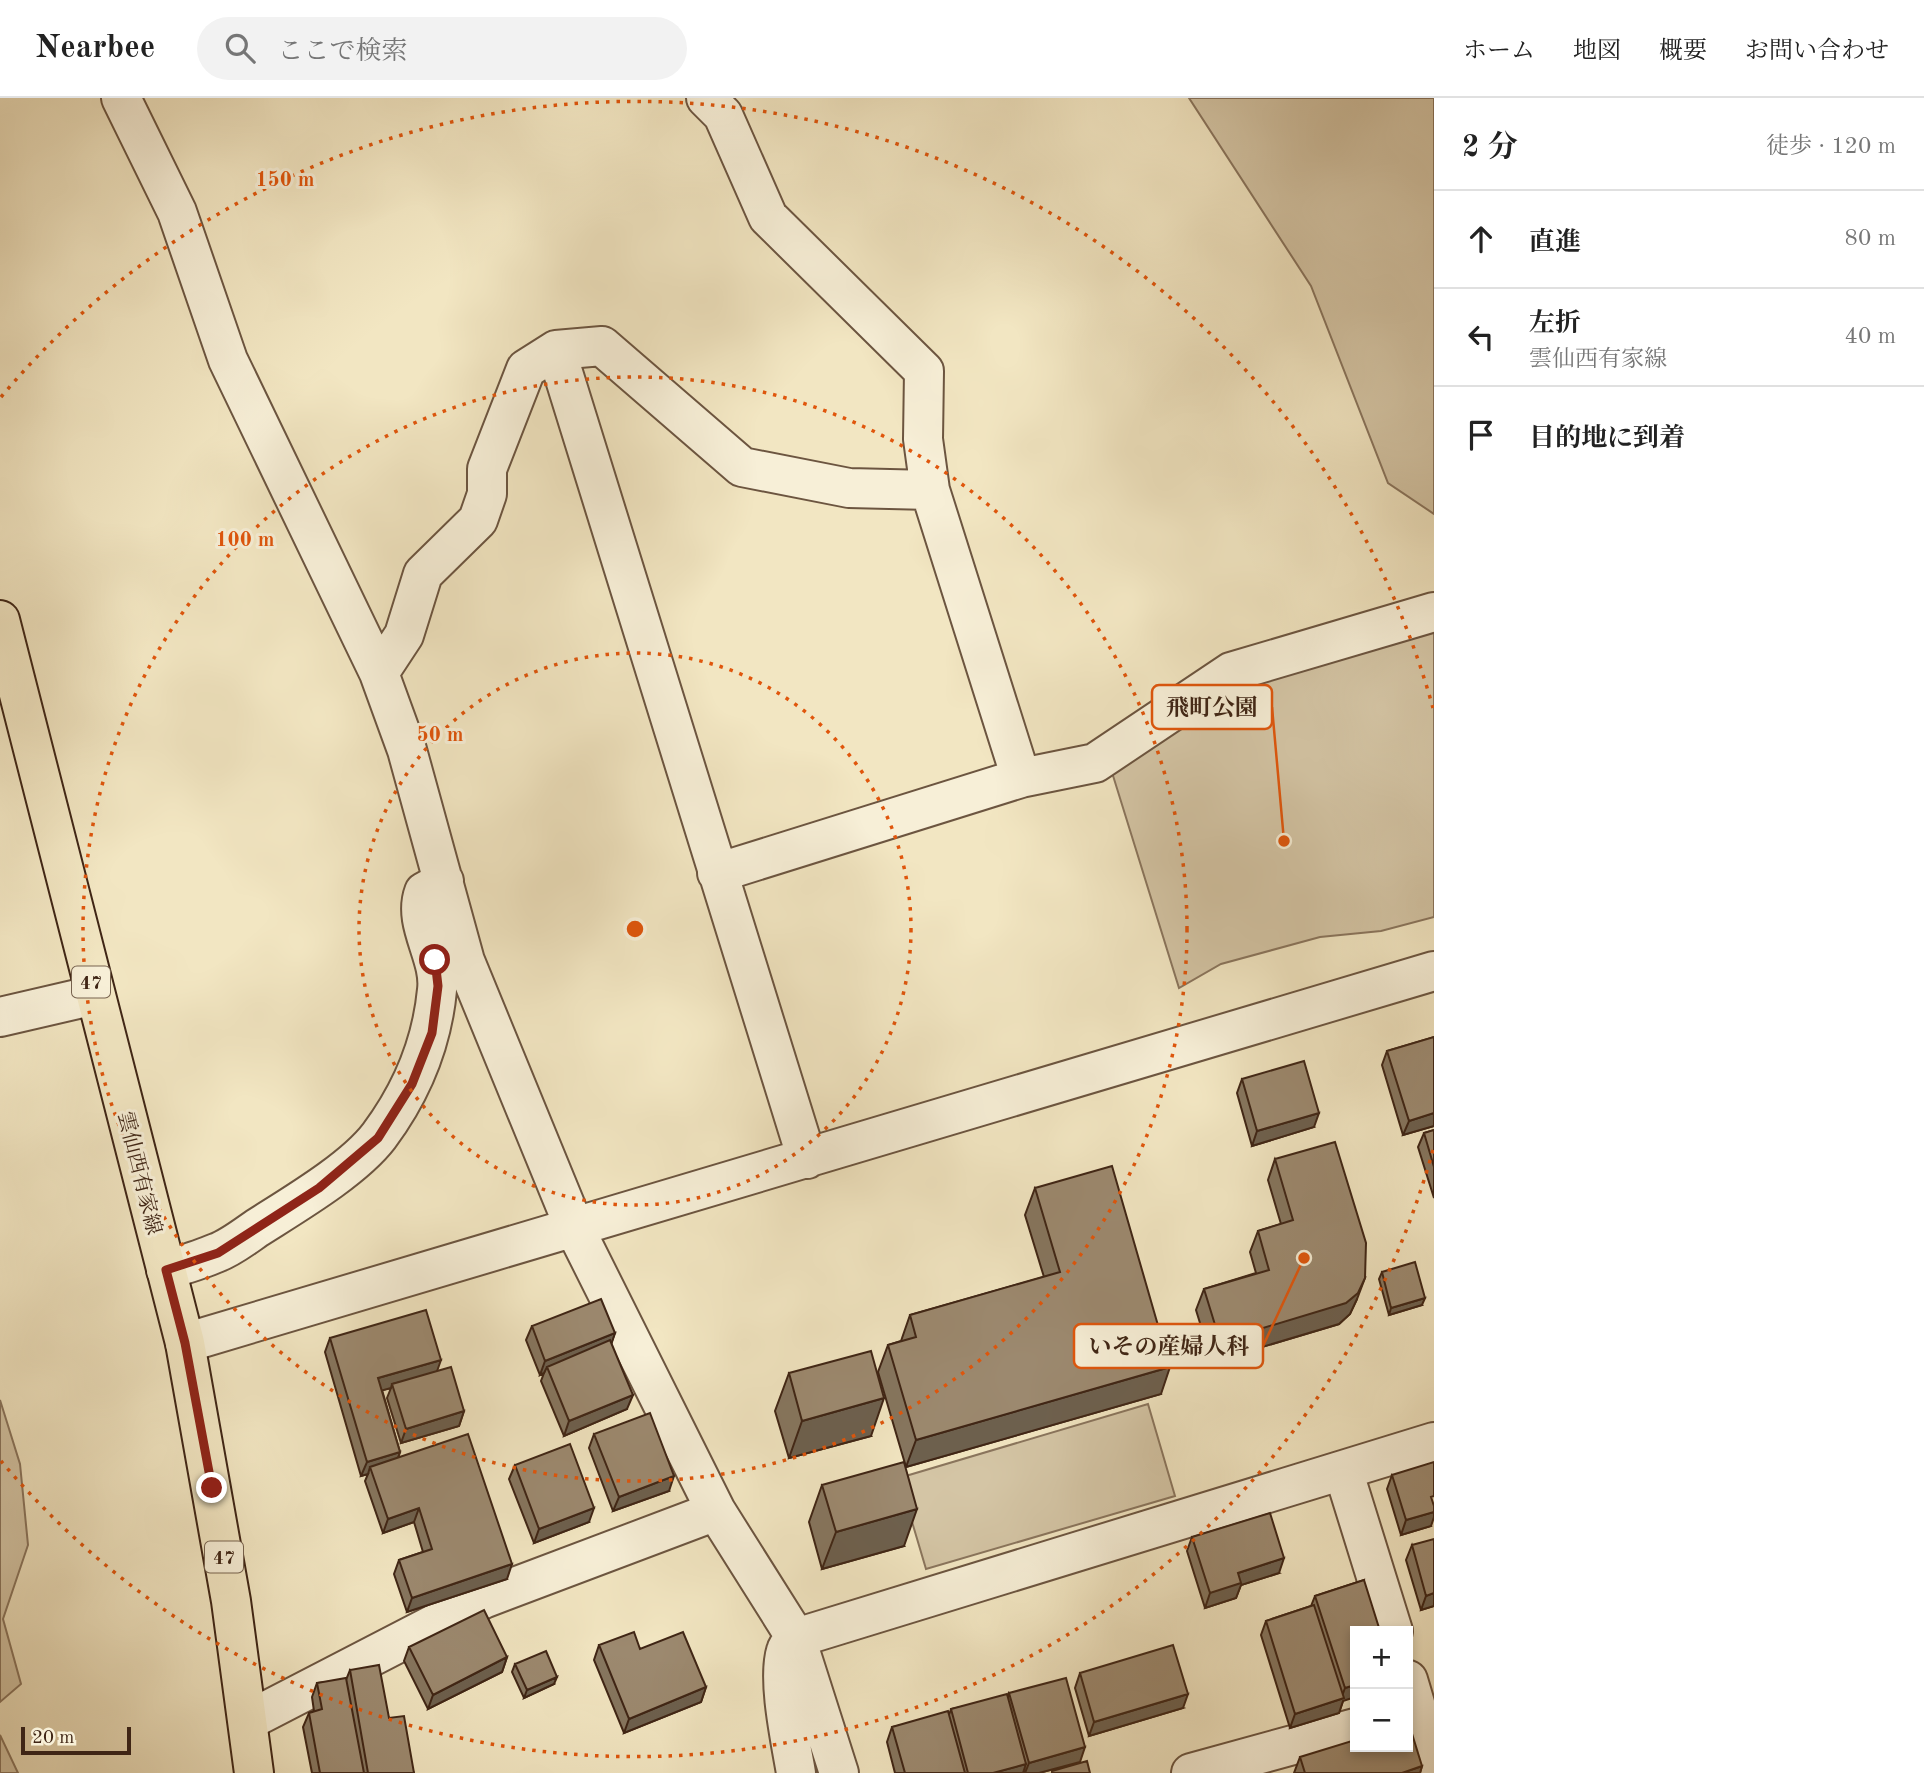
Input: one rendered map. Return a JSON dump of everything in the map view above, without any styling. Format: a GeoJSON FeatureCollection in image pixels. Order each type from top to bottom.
{"type":"FeatureCollection","features":[{"type":"Feature","properties":{"kind":"main road","name":"雲仙西有家線"},"geometry":{"type":"LineString","coordinates":[[0,620],[185,1343],[249,1720],[254,1773]]}},
{"type":"Feature","properties":{"kind":"street"},"geometry":{"type":"LineString","coordinates":[[121,98],[177,212],[228,360],[379,673],[407,750],[465,961],[575,1229],[716,1511],[796,1637],[839,1773]]}},
{"type":"Feature","properties":{"kind":"street"},"geometry":{"type":"LineString","coordinates":[[706,98],[723,115],[768,217],[924,371],[923,439],[930,490],[1021,778]]}},
{"type":"Feature","properties":{"kind":"street"},"geometry":{"type":"LineString","coordinates":[[379,673],[404,635],[423,574],[478,520],[487,495],[487,469],[526,369],[556,350],[602,346],[742,467],[849,488],[930,490]]}},
{"type":"Feature","properties":{"kind":"street"},"geometry":{"type":"LineString","coordinates":[[556,350],[807,1159]]}},
{"type":"Feature","properties":{"kind":"street"},"geometry":{"type":"LineString","coordinates":[[717,873],[1021,778],[1095,762],[1231,672],[1434,612]]}},
{"type":"Feature","properties":{"kind":"street"},"geometry":{"type":"LineString","coordinates":[[166,1270],[218,1253],[319,1188],[378,1138],[412,1084],[432,1033],[438,986],[435,960],[421,916],[420,902],[424,892],[444,881]]}},
{"type":"Feature","properties":{"kind":"street"},"geometry":{"type":"LineString","coordinates":[[185,1343],[1434,971]]}},
{"type":"Feature","properties":{"kind":"street"},"geometry":{"type":"LineString","coordinates":[[0,1017],[95,995]]}},
{"type":"Feature","properties":{"kind":"street"},"geometry":{"type":"LineString","coordinates":[[796,1773],[786,1719],[785,1672],[786,1650],[796,1637],[1434,1442]]}},
{"type":"Feature","properties":{"kind":"street"},"geometry":{"type":"LineString","coordinates":[[1343,1470],[1391,1626]]}},
{"type":"Feature","properties":{"kind":"street"},"geometry":{"type":"LineString","coordinates":[[249,1720],[483,1599],[716,1511]]}},
{"type":"Feature","properties":{"kind":"street"},"geometry":{"type":"LineString","coordinates":[[1413,1707],[1434,1767]]}},
{"type":"Feature","properties":{"kind":"street"},"geometry":{"type":"LineString","coordinates":[[1191,1773],[1350,1729]]}},
{"type":"Feature","properties":{"kind":"shaded area"},"geometry":{"type":"Polygon","coordinates":[[[1189,98],[1434,98],[1434,514],[1388,483],[1311,286],[1189,98]]]}},
{"type":"Feature","properties":{"kind":"shaded area"},"geometry":{"type":"Polygon","coordinates":[[[1434,624],[1434,917],[1381,931],[1320,937],[1221,964],[1179,988],[1110,766],[1235,682],[1434,624]]]}},
{"type":"Feature","properties":{"kind":"shaded area"},"geometry":{"type":"Polygon","coordinates":[[[0,1400],[20,1464],[28,1545],[3,1619],[21,1684],[0,1702],[0,1400]]]}},
{"type":"Feature","properties":{"kind":"shaded area"},"geometry":{"type":"Polygon","coordinates":[[[1148,1404],[1175,1496],[926,1569],[899,1478],[1148,1404]]]}},
{"type":"Feature","properties":{"kind":"shaded area"},"geometry":{"type":"Polygon","coordinates":[[[0,1735],[18,1773],[0,1773],[0,1735]]]}},
{"type":"Feature","properties":{"kind":"building"},"geometry":{"type":"Polygon","coordinates":[[[1434,1037],[1434,1113],[1409,1121],[1387,1051],[1434,1037]]]}},
{"type":"Feature","properties":{"kind":"building"},"geometry":{"type":"Polygon","coordinates":[[[1304,1061],[1319,1113],[1257,1131],[1242,1079],[1304,1061]]]}},
{"type":"Feature","properties":{"kind":"building"},"geometry":{"type":"Polygon","coordinates":[[[1434,1130],[1434,1167],[1424,1133],[1434,1130]]]}},
{"type":"Feature","properties":{"kind":"building"},"geometry":{"type":"Polygon","coordinates":[[[1335,1142],[1366,1243],[1365,1278],[1358,1293],[1346,1303],[1220,1341],[1204,1289],[1269,1270],[1258,1231],[1293,1220],[1275,1159],[1335,1142]]]}},
{"type":"Feature","properties":{"kind":"building"},"geometry":{"type":"Polygon","coordinates":[[[1112,1166],[1170,1367],[916,1440],[888,1345],[916,1337],[910,1315],[1060,1272],[1035,1188],[1112,1166]]]}},
{"type":"Feature","properties":{"kind":"building"},"geometry":{"type":"Polygon","coordinates":[[[1415,1262],[1425,1298],[1391,1308],[1382,1272],[1415,1262]]]}},
{"type":"Feature","properties":{"kind":"building"},"geometry":{"type":"Polygon","coordinates":[[[601,1299],[615,1333],[545,1361],[532,1326],[601,1299]]]}},
{"type":"Feature","properties":{"kind":"building"},"geometry":{"type":"Polygon","coordinates":[[[426,1310],[441,1360],[378,1378],[400,1452],[367,1462],[330,1338],[426,1310]]]}},
{"type":"Feature","properties":{"kind":"building"},"geometry":{"type":"Polygon","coordinates":[[[610,1340],[633,1395],[569,1421],[547,1367],[610,1340]]]}},
{"type":"Feature","properties":{"kind":"building"},"geometry":{"type":"Polygon","coordinates":[[[871,1351],[884,1398],[802,1421],[789,1373],[871,1351]]]}},
{"type":"Feature","properties":{"kind":"building"},"geometry":{"type":"Polygon","coordinates":[[[451,1367],[464,1411],[406,1429],[392,1384],[451,1367]]]}},
{"type":"Feature","properties":{"kind":"building"},"geometry":{"type":"Polygon","coordinates":[[[650,1413],[674,1476],[619,1497],[594,1434],[650,1413]]]}},
{"type":"Feature","properties":{"kind":"building"},"geometry":{"type":"Polygon","coordinates":[[[468,1434],[512,1564],[412,1598],[399,1560],[432,1549],[419,1508],[388,1519],[370,1467],[468,1434]]]}},
{"type":"Feature","properties":{"kind":"building"},"geometry":{"type":"Polygon","coordinates":[[[570,1444],[594,1508],[539,1529],[515,1465],[570,1444]]]}},
{"type":"Feature","properties":{"kind":"building"},"geometry":{"type":"Polygon","coordinates":[[[904,1462],[917,1509],[836,1532],[822,1485],[904,1462]]]}},
{"type":"Feature","properties":{"kind":"building"},"geometry":{"type":"Polygon","coordinates":[[[1434,1462],[1434,1496],[1431,1497],[1434,1512],[1406,1520],[1392,1475],[1434,1462]]]}},
{"type":"Feature","properties":{"kind":"building"},"geometry":{"type":"Polygon","coordinates":[[[1270,1513],[1284,1558],[1238,1573],[1241,1583],[1210,1593],[1192,1537],[1270,1513]]]}},
{"type":"Feature","properties":{"kind":"building"},"geometry":{"type":"Polygon","coordinates":[[[1434,1539],[1434,1593],[1426,1596],[1412,1545],[1434,1539]]]}},
{"type":"Feature","properties":{"kind":"building"},"geometry":{"type":"Polygon","coordinates":[[[1364,1580],[1378,1626],[1350,1626],[1350,1686],[1345,1688],[1315,1596],[1364,1580]]]}},
{"type":"Feature","properties":{"kind":"building"},"geometry":{"type":"Polygon","coordinates":[[[1314,1605],[1344,1698],[1295,1714],[1266,1621],[1314,1605]]]}},
{"type":"Feature","properties":{"kind":"building"},"geometry":{"type":"Polygon","coordinates":[[[484,1610],[507,1657],[433,1695],[409,1647],[484,1610]]]}},
{"type":"Feature","properties":{"kind":"building"},"geometry":{"type":"Polygon","coordinates":[[[634,1632],[640,1649],[683,1632],[706,1687],[629,1719],[599,1645],[634,1632]]]}},
{"type":"Feature","properties":{"kind":"building"},"geometry":{"type":"Polygon","coordinates":[[[1173,1645],[1188,1694],[1094,1722],[1080,1673],[1173,1645]]]}},
{"type":"Feature","properties":{"kind":"building"},"geometry":{"type":"Polygon","coordinates":[[[546,1651],[557,1677],[527,1690],[515,1664],[546,1651]]]}},
{"type":"Feature","properties":{"kind":"building"},"geometry":{"type":"Polygon","coordinates":[[[379,1665],[389,1718],[404,1716],[414,1773],[368,1773],[350,1670],[379,1665]]]}},
{"type":"Feature","properties":{"kind":"building"},"geometry":{"type":"Polygon","coordinates":[[[346,1678],[364,1773],[320,1773],[309,1713],[322,1709],[317,1683],[346,1678]]]}},
{"type":"Feature","properties":{"kind":"building"},"geometry":{"type":"Polygon","coordinates":[[[1066,1678],[1085,1747],[1029,1763],[1009,1693],[1066,1678]]]}},
{"type":"Feature","properties":{"kind":"building"},"geometry":{"type":"Polygon","coordinates":[[[1007,1694],[1026,1764],[993,1773],[968,1773],[951,1709],[1007,1694]]]}},
{"type":"Feature","properties":{"kind":"building"},"geometry":{"type":"Polygon","coordinates":[[[948,1711],[965,1773],[905,1773],[892,1727],[948,1711]]]}},
{"type":"Feature","properties":{"kind":"building"},"geometry":{"type":"Polygon","coordinates":[[[1413,1737],[1422,1766],[1402,1773],[1305,1773],[1300,1757],[1350,1742],[1350,1752],[1413,1752],[1413,1737]]]}},
{"type":"Feature","properties":{"kind":"building"},"geometry":{"type":"Polygon","coordinates":[[[1087,1761],[1090,1773],[1052,1773],[1052,1771],[1087,1761]]]}},
{"type":"Feature","properties":{"kind":"place","name":"飛町公園"},"geometry":{"type":"Point","coordinates":[1284,841]}},
{"type":"Feature","properties":{"kind":"place","name":"いその産婦人科"},"geometry":{"type":"Point","coordinates":[1304,1258]}},
{"type":"Feature","properties":{"kind":"route"},"geometry":{"type":"LineString","coordinates":[[212,1488],[185,1343],[166,1270],[218,1253],[319,1188],[378,1138],[412,1084],[432,1033],[438,986],[435,960]]}}]}
